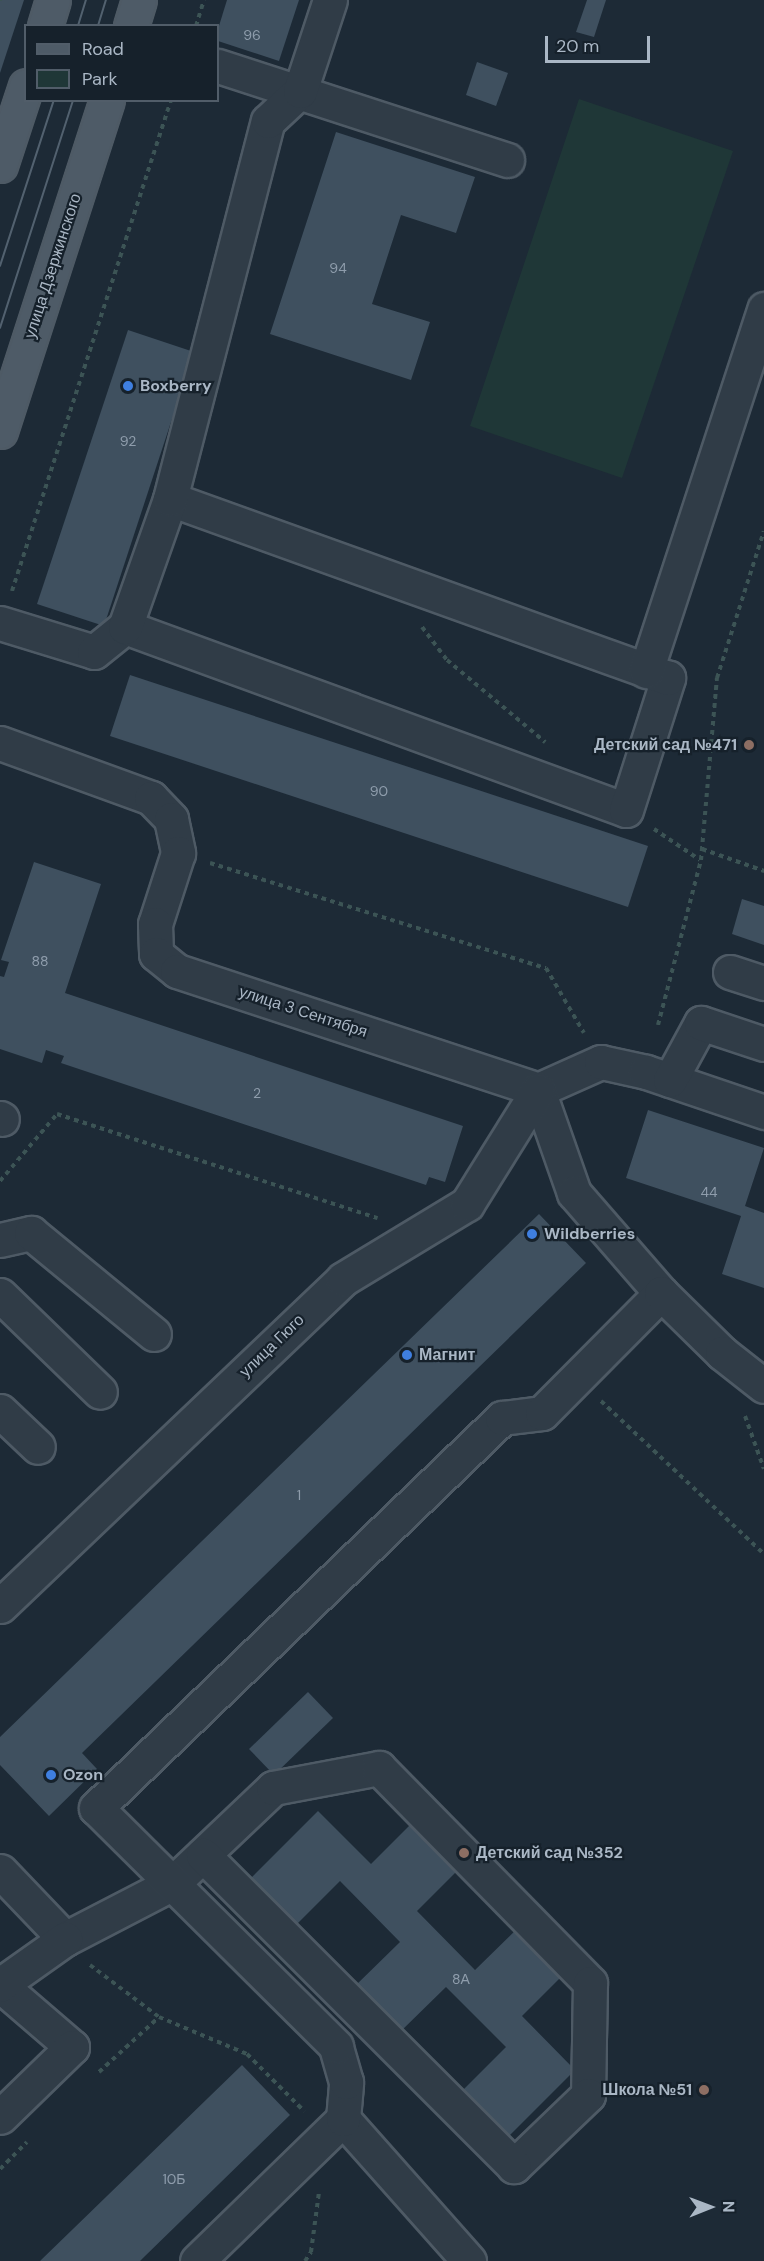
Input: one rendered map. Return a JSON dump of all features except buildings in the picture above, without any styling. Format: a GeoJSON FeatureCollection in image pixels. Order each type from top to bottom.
{"type":"FeatureCollection","features":[{"type":"Feature","properties":{"kind":"main road"},"geometry":{"type":"LineString","coordinates":[[46,24],[53,0]]}},
{"type":"Feature","properties":{"kind":"main road"},"geometry":{"type":"LineString","coordinates":[[132,24],[139,0]]}},
{"type":"Feature","properties":{"kind":"main road"},"geometry":{"type":"LineString","coordinates":[[0,165],[24,92]]}},
{"type":"Feature","properties":{"kind":"main road","name":"улица Дзержинского"},"geometry":{"type":"LineString","coordinates":[[0,431],[105,102]]}},
{"type":"Feature","properties":{"kind":"street"},"geometry":{"type":"LineString","coordinates":[[1,623],[94,652],[126,627],[170,500],[268,120],[300,91],[330,0]]}},
{"type":"Feature","properties":{"kind":"street"},"geometry":{"type":"LineString","coordinates":[[219,66],[507,160]]}},
{"type":"Feature","properties":{"kind":"street"},"geometry":{"type":"LineString","coordinates":[[646,671],[764,309]]}},
{"type":"Feature","properties":{"kind":"street"},"geometry":{"type":"LineString","coordinates":[[126,627],[626,810],[668,678],[170,500]]}},
{"type":"Feature","properties":{"kind":"street","name":"улица 3 Сентября"},"geometry":{"type":"LineString","coordinates":[[2,752],[151,798],[171,819],[178,853],[155,924],[156,954],[177,971],[538,1090]]}},
{"type":"Feature","properties":{"kind":"street"},"geometry":{"type":"LineString","coordinates":[[730,972],[764,983]]}},
{"type":"Feature","properties":{"kind":"street"},"geometry":{"type":"LineString","coordinates":[[658,1076],[701,1023],[764,1044]]}},
{"type":"Feature","properties":{"kind":"street"},"geometry":{"type":"LineString","coordinates":[[764,1112],[658,1076],[602,1062],[538,1090],[574,1193],[661,1293],[722,1353],[764,1386]]}},
{"type":"Feature","properties":{"kind":"street","name":"улица Гюго"},"geometry":{"type":"LineString","coordinates":[[0,1606],[343,1279],[467,1204],[538,1090]]}},
{"type":"Feature","properties":{"kind":"street"},"geometry":{"type":"LineString","coordinates":[[0,1240],[31,1233],[154,1334]]}},
{"type":"Feature","properties":{"kind":"street"},"geometry":{"type":"LineString","coordinates":[[197,2261],[335,2127],[346,2082],[336,2046],[96,1808],[502,1418],[542,1413],[661,1293]]}},
{"type":"Feature","properties":{"kind":"street"},"geometry":{"type":"LineString","coordinates":[[0,1294],[100,1392]]}},
{"type":"Feature","properties":{"kind":"street"},"geometry":{"type":"LineString","coordinates":[[0,1412],[38,1447]]}},
{"type":"Feature","properties":{"kind":"street"},"geometry":{"type":"LineString","coordinates":[[0,2117],[72,2047],[0,1985],[65,1939],[173,1883],[273,1788],[379,1768],[590,1983],[588,2095],[514,2166],[203,1855]]}},
{"type":"Feature","properties":{"kind":"street"},"geometry":{"type":"LineString","coordinates":[[0,1870],[65,1939]]}},
{"type":"Feature","properties":{"kind":"street"},"geometry":{"type":"LineString","coordinates":[[335,2127],[469,2261]]}},
{"type":"Feature","properties":{"kind":"path"},"geometry":{"type":"LineString","coordinates":[[197,24],[204,0]]}},
{"type":"Feature","properties":{"kind":"path"},"geometry":{"type":"LineString","coordinates":[[1,623],[170,102]]}},
{"type":"Feature","properties":{"kind":"path"},"geometry":{"type":"LineString","coordinates":[[658,1076],[701,860],[717,678],[764,531]]}},
{"type":"Feature","properties":{"kind":"path"},"geometry":{"type":"LineString","coordinates":[[420,625],[447,660],[546,743]]}},
{"type":"Feature","properties":{"kind":"path"},"geometry":{"type":"LineString","coordinates":[[626,810],[701,860]]}},
{"type":"Feature","properties":{"kind":"path"},"geometry":{"type":"LineString","coordinates":[[702,849],[764,871]]}},
{"type":"Feature","properties":{"kind":"path"},"geometry":{"type":"LineString","coordinates":[[178,853],[546,968],[602,1062]]}},
{"type":"Feature","properties":{"kind":"path"},"geometry":{"type":"LineString","coordinates":[[0,1180],[57,1114],[420,1231]]}},
{"type":"Feature","properties":{"kind":"path"},"geometry":{"type":"LineString","coordinates":[[576,1378],[764,1554]]}},
{"type":"Feature","properties":{"kind":"path"},"geometry":{"type":"LineString","coordinates":[[65,1939],[79,1956],[159,2017],[247,2054],[335,2127],[311,2252],[305,2261]]}},
{"type":"Feature","properties":{"kind":"green space"},"geometry":{"type":"Polygon","coordinates":[[[579,99],[733,151],[622,478],[470,426],[579,99]]]}},
{"type":"Feature","properties":{"kind":"tram line"},"geometry":{"type":"LineString","coordinates":[[79,24],[86,0]]}},
{"type":"Feature","properties":{"kind":"tram line"},"geometry":{"type":"LineString","coordinates":[[99,24],[106,0]]}},
{"type":"Feature","properties":{"kind":"tram line"},"geometry":{"type":"LineString","coordinates":[[0,266],[53,102]]}},
{"type":"Feature","properties":{"kind":"tram line"},"geometry":{"type":"LineString","coordinates":[[0,328],[72,102]]}},
{"type":"Feature","properties":{"kind":"place","name":"Boxberry"},"geometry":{"type":"Point","coordinates":[128,386]}},
{"type":"Feature","properties":{"kind":"place","name":"Детский сад №471"},"geometry":{"type":"Point","coordinates":[749,745]}},
{"type":"Feature","properties":{"kind":"place","name":"Wildberries"},"geometry":{"type":"Point","coordinates":[532,1234]}},
{"type":"Feature","properties":{"kind":"place","name":"Магнит"},"geometry":{"type":"Point","coordinates":[407,1355]}},
{"type":"Feature","properties":{"kind":"place","name":"Ozon"},"geometry":{"type":"Point","coordinates":[51,1775]}},
{"type":"Feature","properties":{"kind":"place","name":"Детский сад №352"},"geometry":{"type":"Point","coordinates":[464,1853]}},
{"type":"Feature","properties":{"kind":"place","name":"Школа №51"},"geometry":{"type":"Point","coordinates":[704,2090]}}]}
